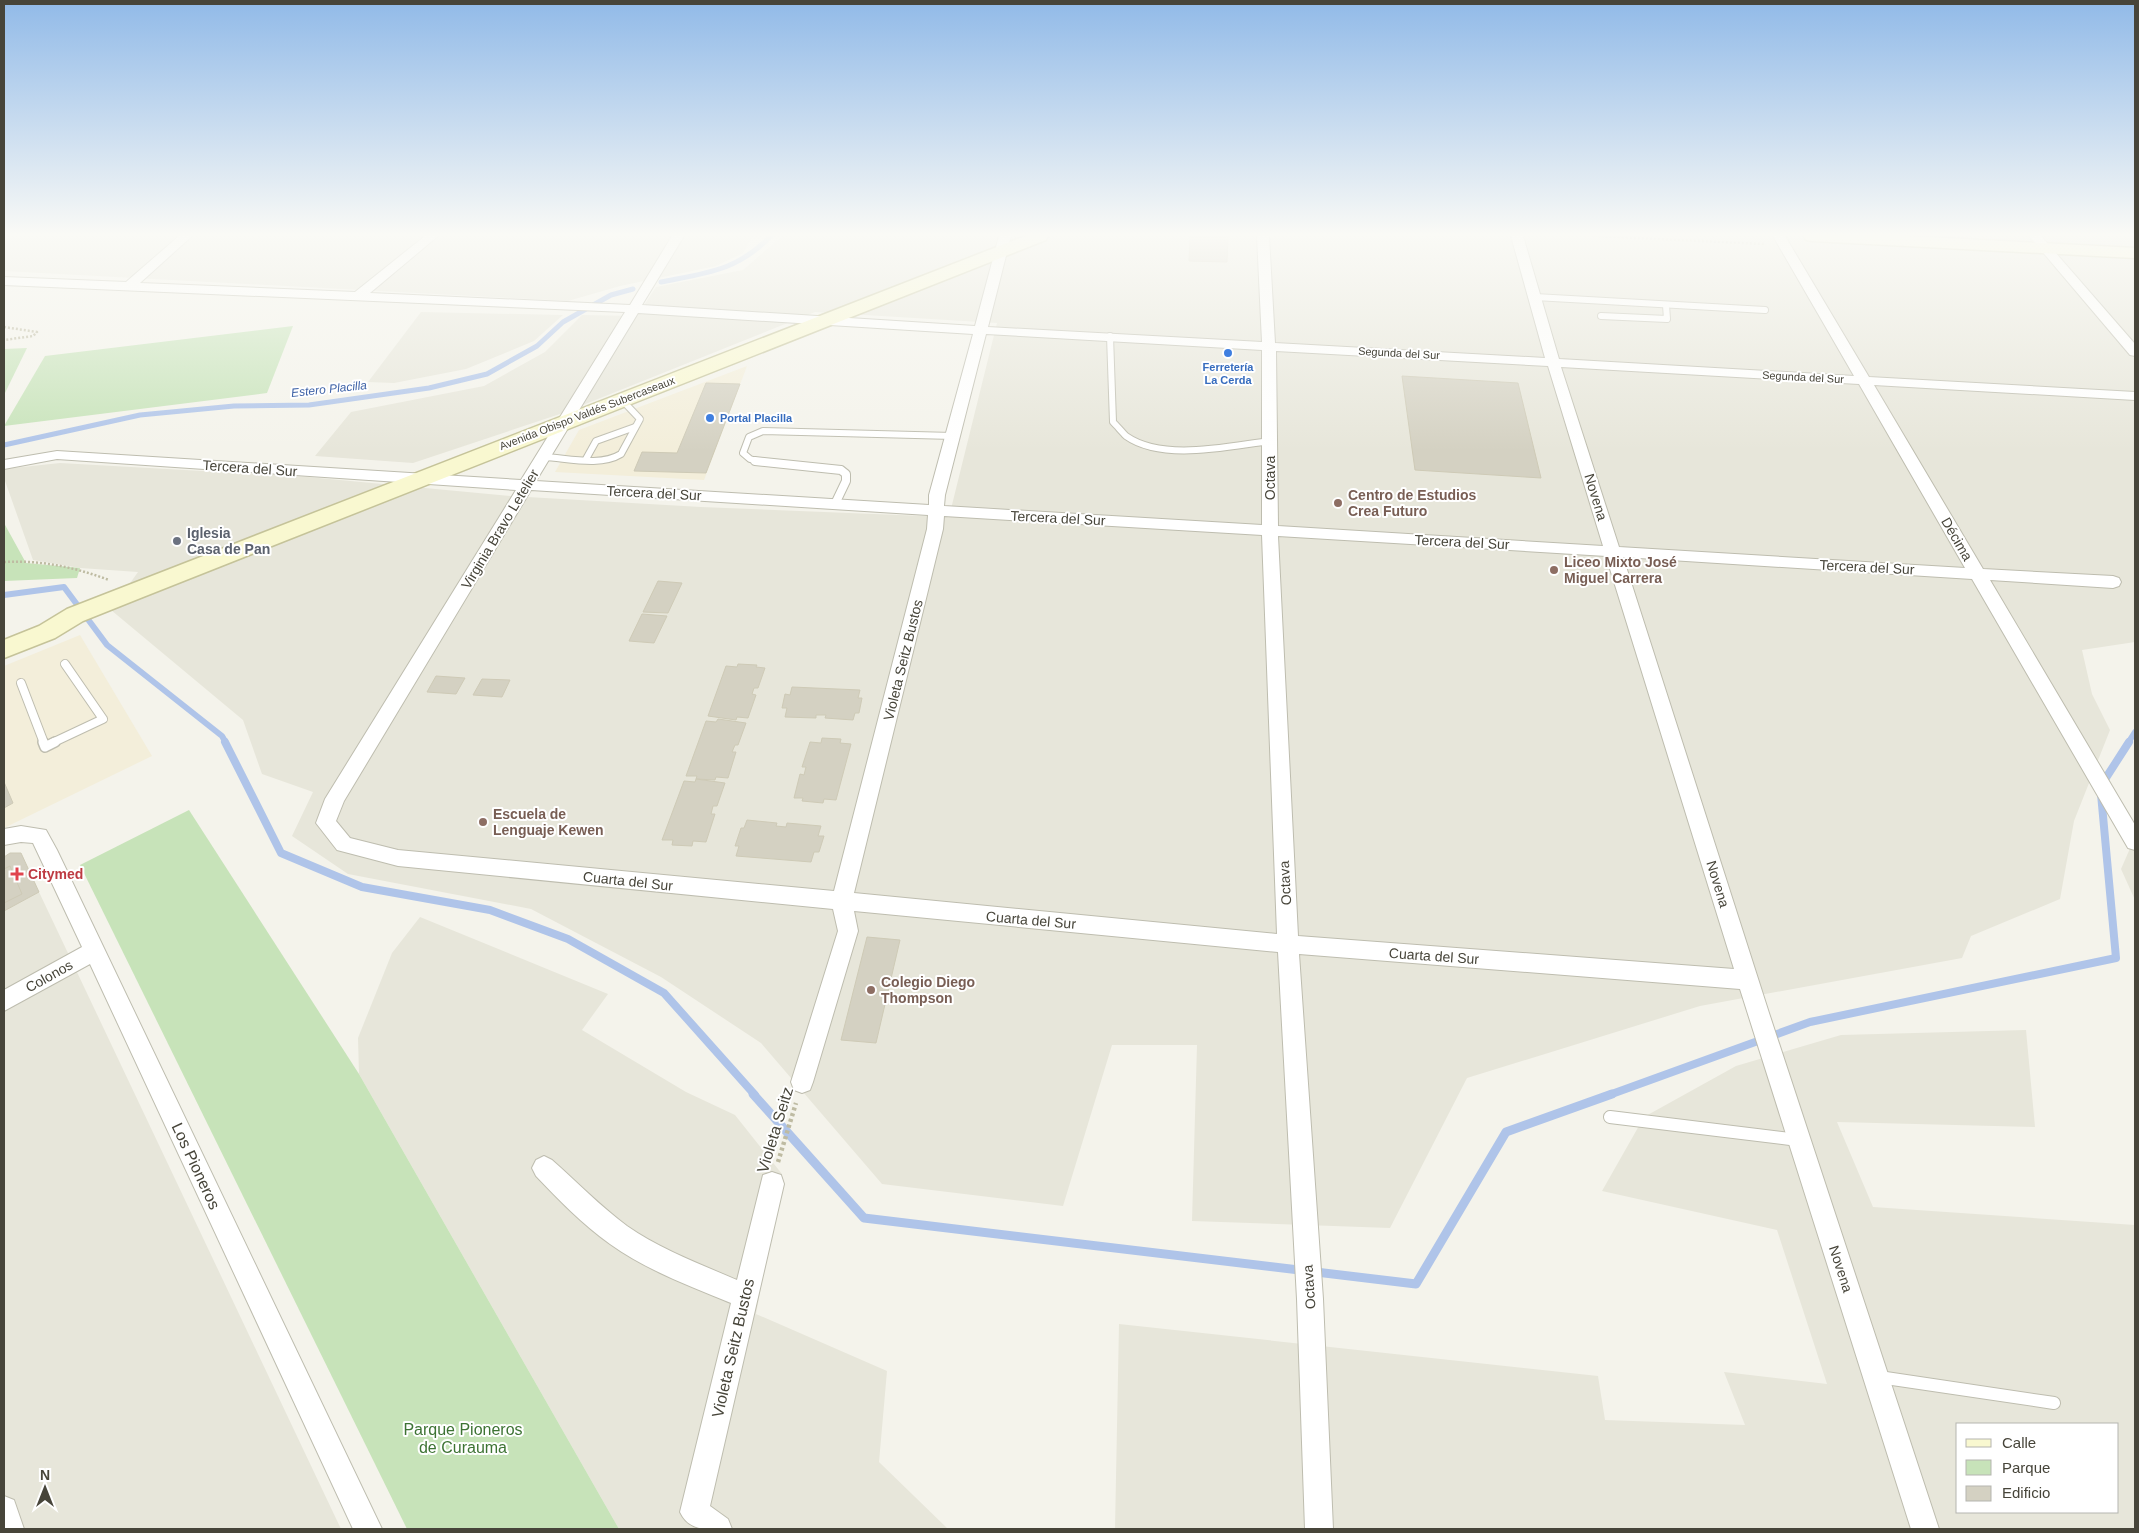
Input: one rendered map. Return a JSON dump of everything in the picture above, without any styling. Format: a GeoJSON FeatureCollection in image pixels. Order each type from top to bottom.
{"type":"FeatureCollection","features":[{"type":"Feature","properties":{"kind":"main road","name":"Avenida Obispo Valdés Subercaseaux"},"geometry":{"type":"LineString","coordinates":[[75,615],[854,308]]}},
{"type":"Feature","properties":{"kind":"main road"},"geometry":{"type":"LineString","coordinates":[[4,636],[40,622],[75,615]]}},
{"type":"Feature","properties":{"kind":"main road"},"geometry":{"type":"LineString","coordinates":[[4,649],[47,632],[75,615]]}},
{"type":"Feature","properties":{"kind":"street","name":"Segunda del Sur"},"geometry":{"type":"LineString","coordinates":[[619,308],[822,321],[1269,345],[2135,396]]}},
{"type":"Feature","properties":{"kind":"street","name":"Virginia Bravo Letelier"},"geometry":{"type":"LineString","coordinates":[[326,823],[335,798],[544,457],[627,308]]}},
{"type":"Feature","properties":{"kind":"street","name":"Violeta Seitz Bustos"},"geometry":{"type":"LineString","coordinates":[[802,1082],[848,931],[842,902],[935,528],[937,495],[987,308]]}},
{"type":"Feature","properties":{"kind":"street","name":"Octava"},"geometry":{"type":"LineString","coordinates":[[1267,308],[1269,345],[1270,531],[1288,944],[1310,1299],[1319,1529]]}},
{"type":"Feature","properties":{"kind":"street","name":"Novena"},"geometry":{"type":"LineString","coordinates":[[1538,308],[1758,1013],[1925,1529]]}},
{"type":"Feature","properties":{"kind":"street","name":"Décima"},"geometry":{"type":"LineString","coordinates":[[1821,308],[2135,842]]}},
{"type":"Feature","properties":{"kind":"street"},"geometry":{"type":"LineString","coordinates":[[2097,308],[2135,352]]}},
{"type":"Feature","properties":{"kind":"street","name":"Tercera del Sur"},"geometry":{"type":"LineString","coordinates":[[4,464],[57,455],[526,486],[2113,582]]}},
{"type":"Feature","properties":{"kind":"street","name":"Cuarta del Sur"},"geometry":{"type":"LineString","coordinates":[[326,823],[344,844],[398,858],[1288,944],[1748,980]]}},
{"type":"Feature","properties":{"kind":"street","name":"Los Pioneros"},"geometry":{"type":"LineString","coordinates":[[4,837],[21,834],[39,836],[368,1529]]}},
{"type":"Feature","properties":{"kind":"street","name":"Colonos"},"geometry":{"type":"LineString","coordinates":[[4,1001],[94,951]]}},
{"type":"Feature","properties":{"kind":"street"},"geometry":{"type":"LineString","coordinates":[[544,1168],[595,1217],[620,1236],[674,1266],[745,1296]]}},
{"type":"Feature","properties":{"kind":"street","name":"Violeta Seitz Bustos"},"geometry":{"type":"LineString","coordinates":[[718,1529],[694,1512],[772,1184]]}},
{"type":"Feature","properties":{"kind":"street"},"geometry":{"type":"LineString","coordinates":[[4,1510],[10,1529]]}},
{"type":"Feature","properties":{"kind":"lane"},"geometry":{"type":"LineString","coordinates":[[1601,316],[1664,320],[1668,318],[1666,308]]}},
{"type":"Feature","properties":{"kind":"lane"},"geometry":{"type":"LineString","coordinates":[[1716,308],[1765,310]]}},
{"type":"Feature","properties":{"kind":"lane"},"geometry":{"type":"LineString","coordinates":[[1110,336],[1112,422],[1119,432],[1126,437],[1144,444],[1188,450],[1270,441]]}},
{"type":"Feature","properties":{"kind":"lane"},"geometry":{"type":"LineString","coordinates":[[544,457],[613,459],[621,454],[640,419],[622,400]]}},
{"type":"Feature","properties":{"kind":"lane"},"geometry":{"type":"LineString","coordinates":[[586,459],[596,441],[635,427]]}},
{"type":"Feature","properties":{"kind":"lane"},"geometry":{"type":"LineString","coordinates":[[835,504],[843,488],[846,474],[841,470],[759,462],[750,459],[743,453],[749,437],[763,431],[781,430],[953,436]]}},
{"type":"Feature","properties":{"kind":"lane"},"geometry":{"type":"LineString","coordinates":[[21,682],[45,748],[103,719],[65,664]]}},
{"type":"Feature","properties":{"kind":"lane"},"geometry":{"type":"LineString","coordinates":[[1610,1117],[1800,1140]]}},
{"type":"Feature","properties":{"kind":"lane"},"geometry":{"type":"LineString","coordinates":[[1875,1377],[2054,1402]]}},
{"type":"Feature","properties":{"kind":"path"},"geometry":{"type":"LineString","coordinates":[[4,327],[37,332],[33,336],[4,340]]}},
{"type":"Feature","properties":{"kind":"path"},"geometry":{"type":"LineString","coordinates":[[4,562],[33,560],[80,568],[135,591]]}},
{"type":"Feature","properties":{"kind":"path","name":"Violeta Seitz"},"geometry":{"type":"LineString","coordinates":[[772,1184],[802,1082]]}},
{"type":"Feature","properties":{"kind":"shaded area"},"geometry":{"type":"Polygon","coordinates":[[[643,308],[2135,308],[2135,642],[2082,650],[2092,694],[2110,730],[2074,821],[2060,899],[1971,936],[1962,958],[1700,1006],[1467,1078],[1390,1228],[1192,1221],[1197,1045],[1112,1045],[1063,1206],[882,1184],[761,1043],[661,977],[531,909],[348,874],[292,836],[313,792],[262,774],[243,720],[111,610],[138,572],[80,568],[33,560],[4,478],[4,469],[60,463],[308,477],[510,496],[701,507],[949,517],[997,323],[815,312],[563,413],[413,463],[315,456],[351,412],[484,386],[545,352],[582,315],[637,316],[643,308]]]}},
{"type":"Feature","properties":{"kind":"shaded area"},"geometry":{"type":"Polygon","coordinates":[[[421,312],[563,315],[534,341],[466,369],[394,383],[368,382],[421,312]]]}},
{"type":"Feature","properties":{"kind":"shaded area"},"geometry":{"type":"Polygon","coordinates":[[[747,366],[704,480],[555,472],[579,430],[747,366]]]}},
{"type":"Feature","properties":{"kind":"shaded area"},"geometry":{"type":"Polygon","coordinates":[[[80,635],[152,756],[4,828],[4,666],[80,635]]]}},
{"type":"Feature","properties":{"kind":"shaded area"},"geometry":{"type":"Polygon","coordinates":[[[2135,837],[2135,900],[2121,869],[2135,837]]]}},
{"type":"Feature","properties":{"kind":"shaded area"},"geometry":{"type":"Polygon","coordinates":[[[39,892],[341,1529],[4,1529],[4,911],[39,892]]]}},
{"type":"Feature","properties":{"kind":"shaded area"},"geometry":{"type":"Polygon","coordinates":[[[420,917],[608,994],[582,1030],[686,1092],[735,1115],[782,1174],[756,1314],[887,1371],[879,1462],[948,1529],[619,1529],[359,1074],[358,1038],[392,953],[420,917]]]}},
{"type":"Feature","properties":{"kind":"shaded area"},"geometry":{"type":"Polygon","coordinates":[[[2026,1030],[2035,1127],[1837,1122],[1873,1207],[2135,1225],[2135,1529],[1115,1529],[1119,1324],[1598,1376],[1605,1420],[1745,1425],[1724,1372],[1827,1384],[1777,1230],[1602,1191],[1644,1117],[1736,1066],[1841,1035],[2026,1030]]]}},
{"type":"Feature","properties":{"kind":"green space"},"geometry":{"type":"Polygon","coordinates":[[[293,326],[267,393],[4,426],[45,356],[293,326]]]}},
{"type":"Feature","properties":{"kind":"green space"},"geometry":{"type":"Polygon","coordinates":[[[27,348],[4,395],[4,349],[27,348]]]}},
{"type":"Feature","properties":{"kind":"green space"},"geometry":{"type":"Polygon","coordinates":[[[4,523],[26,563],[80,568],[77,578],[4,581],[4,523]]]}},
{"type":"Feature","properties":{"kind":"green space","name":"Parque Pioneros de Curauma"},"geometry":{"type":"Polygon","coordinates":[[[189,810],[359,1074],[619,1529],[407,1529],[80,865],[189,810]]]}},
{"type":"Feature","properties":{"kind":"building"},"geometry":{"type":"Polygon","coordinates":[[[1402,376],[1518,383],[1541,478],[1415,470],[1402,376]]]}},
{"type":"Feature","properties":{"kind":"building","name":"Portal Placilla"},"geometry":{"type":"Polygon","coordinates":[[[706,383],[740,384],[706,473],[634,471],[642,452],[677,453],[706,383]]]}},
{"type":"Feature","properties":{"kind":"building"},"geometry":{"type":"Polygon","coordinates":[[[658,581],[682,583],[668,613],[643,612],[658,581]]]}},
{"type":"Feature","properties":{"kind":"building"},"geometry":{"type":"Polygon","coordinates":[[[642,614],[667,616],[654,643],[629,641],[642,614]]]}},
{"type":"Feature","properties":{"kind":"building"},"geometry":{"type":"Polygon","coordinates":[[[738,664],[757,665],[756,667],[765,668],[758,688],[754,688],[752,694],[756,695],[748,718],[737,717],[736,720],[708,716],[726,666],[737,667],[738,664]]]}},
{"type":"Feature","properties":{"kind":"building"},"geometry":{"type":"Polygon","coordinates":[[[436,676],[465,678],[456,694],[427,692],[436,676]]]}},
{"type":"Feature","properties":{"kind":"building"},"geometry":{"type":"Polygon","coordinates":[[[482,679],[510,680],[502,697],[473,695],[482,679]]]}},
{"type":"Feature","properties":{"kind":"building"},"geometry":{"type":"Polygon","coordinates":[[[792,687],[860,690],[858,698],[862,698],[859,713],[855,713],[853,720],[825,718],[826,715],[816,715],[816,718],[785,717],[787,708],[782,708],[785,694],[790,695],[792,687]]]}},
{"type":"Feature","properties":{"kind":"building"},"geometry":{"type":"Polygon","coordinates":[[[718,719],[746,723],[738,745],[735,745],[732,752],[736,752],[728,778],[716,777],[715,780],[696,779],[697,776],[686,776],[706,721],[716,722],[718,719]]]}},
{"type":"Feature","properties":{"kind":"building"},"geometry":{"type":"Polygon","coordinates":[[[822,738],[841,739],[840,743],[851,744],[836,800],[824,799],[823,803],[802,801],[803,798],[794,798],[800,774],[804,775],[806,767],[802,767],[810,742],[821,743],[822,738]]]}},
{"type":"Feature","properties":{"kind":"building"},"geometry":{"type":"Polygon","coordinates":[[[696,779],[725,783],[717,806],[713,806],[711,814],[715,814],[706,842],[693,841],[692,846],[672,845],[673,840],[662,840],[684,781],[695,782],[696,779]]]}},
{"type":"Feature","properties":{"kind":"building"},"geometry":{"type":"Polygon","coordinates":[[[4,782],[13,803],[4,808],[4,782]]]}},
{"type":"Feature","properties":{"kind":"building"},"geometry":{"type":"Polygon","coordinates":[[[747,820],[777,823],[776,826],[786,827],[787,823],[821,826],[818,836],[824,836],[819,852],[814,852],[811,862],[736,856],[739,846],[735,846],[741,828],[744,828],[747,820]]]}},
{"type":"Feature","properties":{"kind":"building","name":"Citymed"},"geometry":{"type":"Polygon","coordinates":[[[10,853],[21,853],[39,892],[4,911],[4,857],[10,853]]]}},
{"type":"Feature","properties":{"kind":"building"},"geometry":{"type":"Polygon","coordinates":[[[10,866],[22,894],[4,903],[4,869],[10,866]]]}},
{"type":"Feature","properties":{"kind":"building","name":"Colegio Diego Thompson"},"geometry":{"type":"Polygon","coordinates":[[[867,937],[900,940],[876,1043],[841,1040],[867,937]]]}},
{"type":"Feature","properties":{"kind":"waterway","name":"Estero Placilla"},"geometry":{"type":"LineString","coordinates":[[4,445],[140,415],[234,406],[309,405],[429,388],[487,374],[537,346],[563,322],[589,308]]}},
{"type":"Feature","properties":{"kind":"waterway"},"geometry":{"type":"LineString","coordinates":[[4,595],[64,587],[107,645],[222,736],[226,743]]}},
{"type":"Feature","properties":{"kind":"waterway"},"geometry":{"type":"LineString","coordinates":[[2128,743],[2135,732]]}},
{"type":"Feature","properties":{"kind":"waterway"},"geometry":{"type":"LineString","coordinates":[[225,742],[281,853],[362,887],[490,910],[568,939],[664,993],[755,1095]]}},
{"type":"Feature","properties":{"kind":"waterway"},"geometry":{"type":"LineString","coordinates":[[2102,784],[2129,742]]}},
{"type":"Feature","properties":{"kind":"waterway"},"geometry":{"type":"LineString","coordinates":[[1609,1095],[1810,1022],[2116,958],[2101,794]]}},
{"type":"Feature","properties":{"kind":"waterway"},"geometry":{"type":"LineString","coordinates":[[753,1094],[864,1218],[1416,1284],[1506,1132],[1612,1094]]}},
{"type":"Feature","properties":{"kind":"place","name":"Ferretería La Cerda"},"geometry":{"type":"Point","coordinates":[1228,353]}},
{"type":"Feature","properties":{"kind":"place","name":"Portal Placilla"},"geometry":{"type":"Point","coordinates":[710,418]}},
{"type":"Feature","properties":{"kind":"place","name":"Centro de Estudios Crea Futuro"},"geometry":{"type":"Point","coordinates":[1338,503]}},
{"type":"Feature","properties":{"kind":"place","name":"Iglesia Casa de Pan"},"geometry":{"type":"Point","coordinates":[177,541]}},
{"type":"Feature","properties":{"kind":"place","name":"Liceo Mixto José Miguel Carrera"},"geometry":{"type":"Point","coordinates":[1554,570]}},
{"type":"Feature","properties":{"kind":"place","name":"Escuela de Lenguaje Kewen"},"geometry":{"type":"Point","coordinates":[483,822]}},
{"type":"Feature","properties":{"kind":"place","name":"Citymed"},"geometry":{"type":"Point","coordinates":[17,874]}},
{"type":"Feature","properties":{"kind":"place","name":"Colegio Diego Thompson"},"geometry":{"type":"Point","coordinates":[871,990]}}]}
